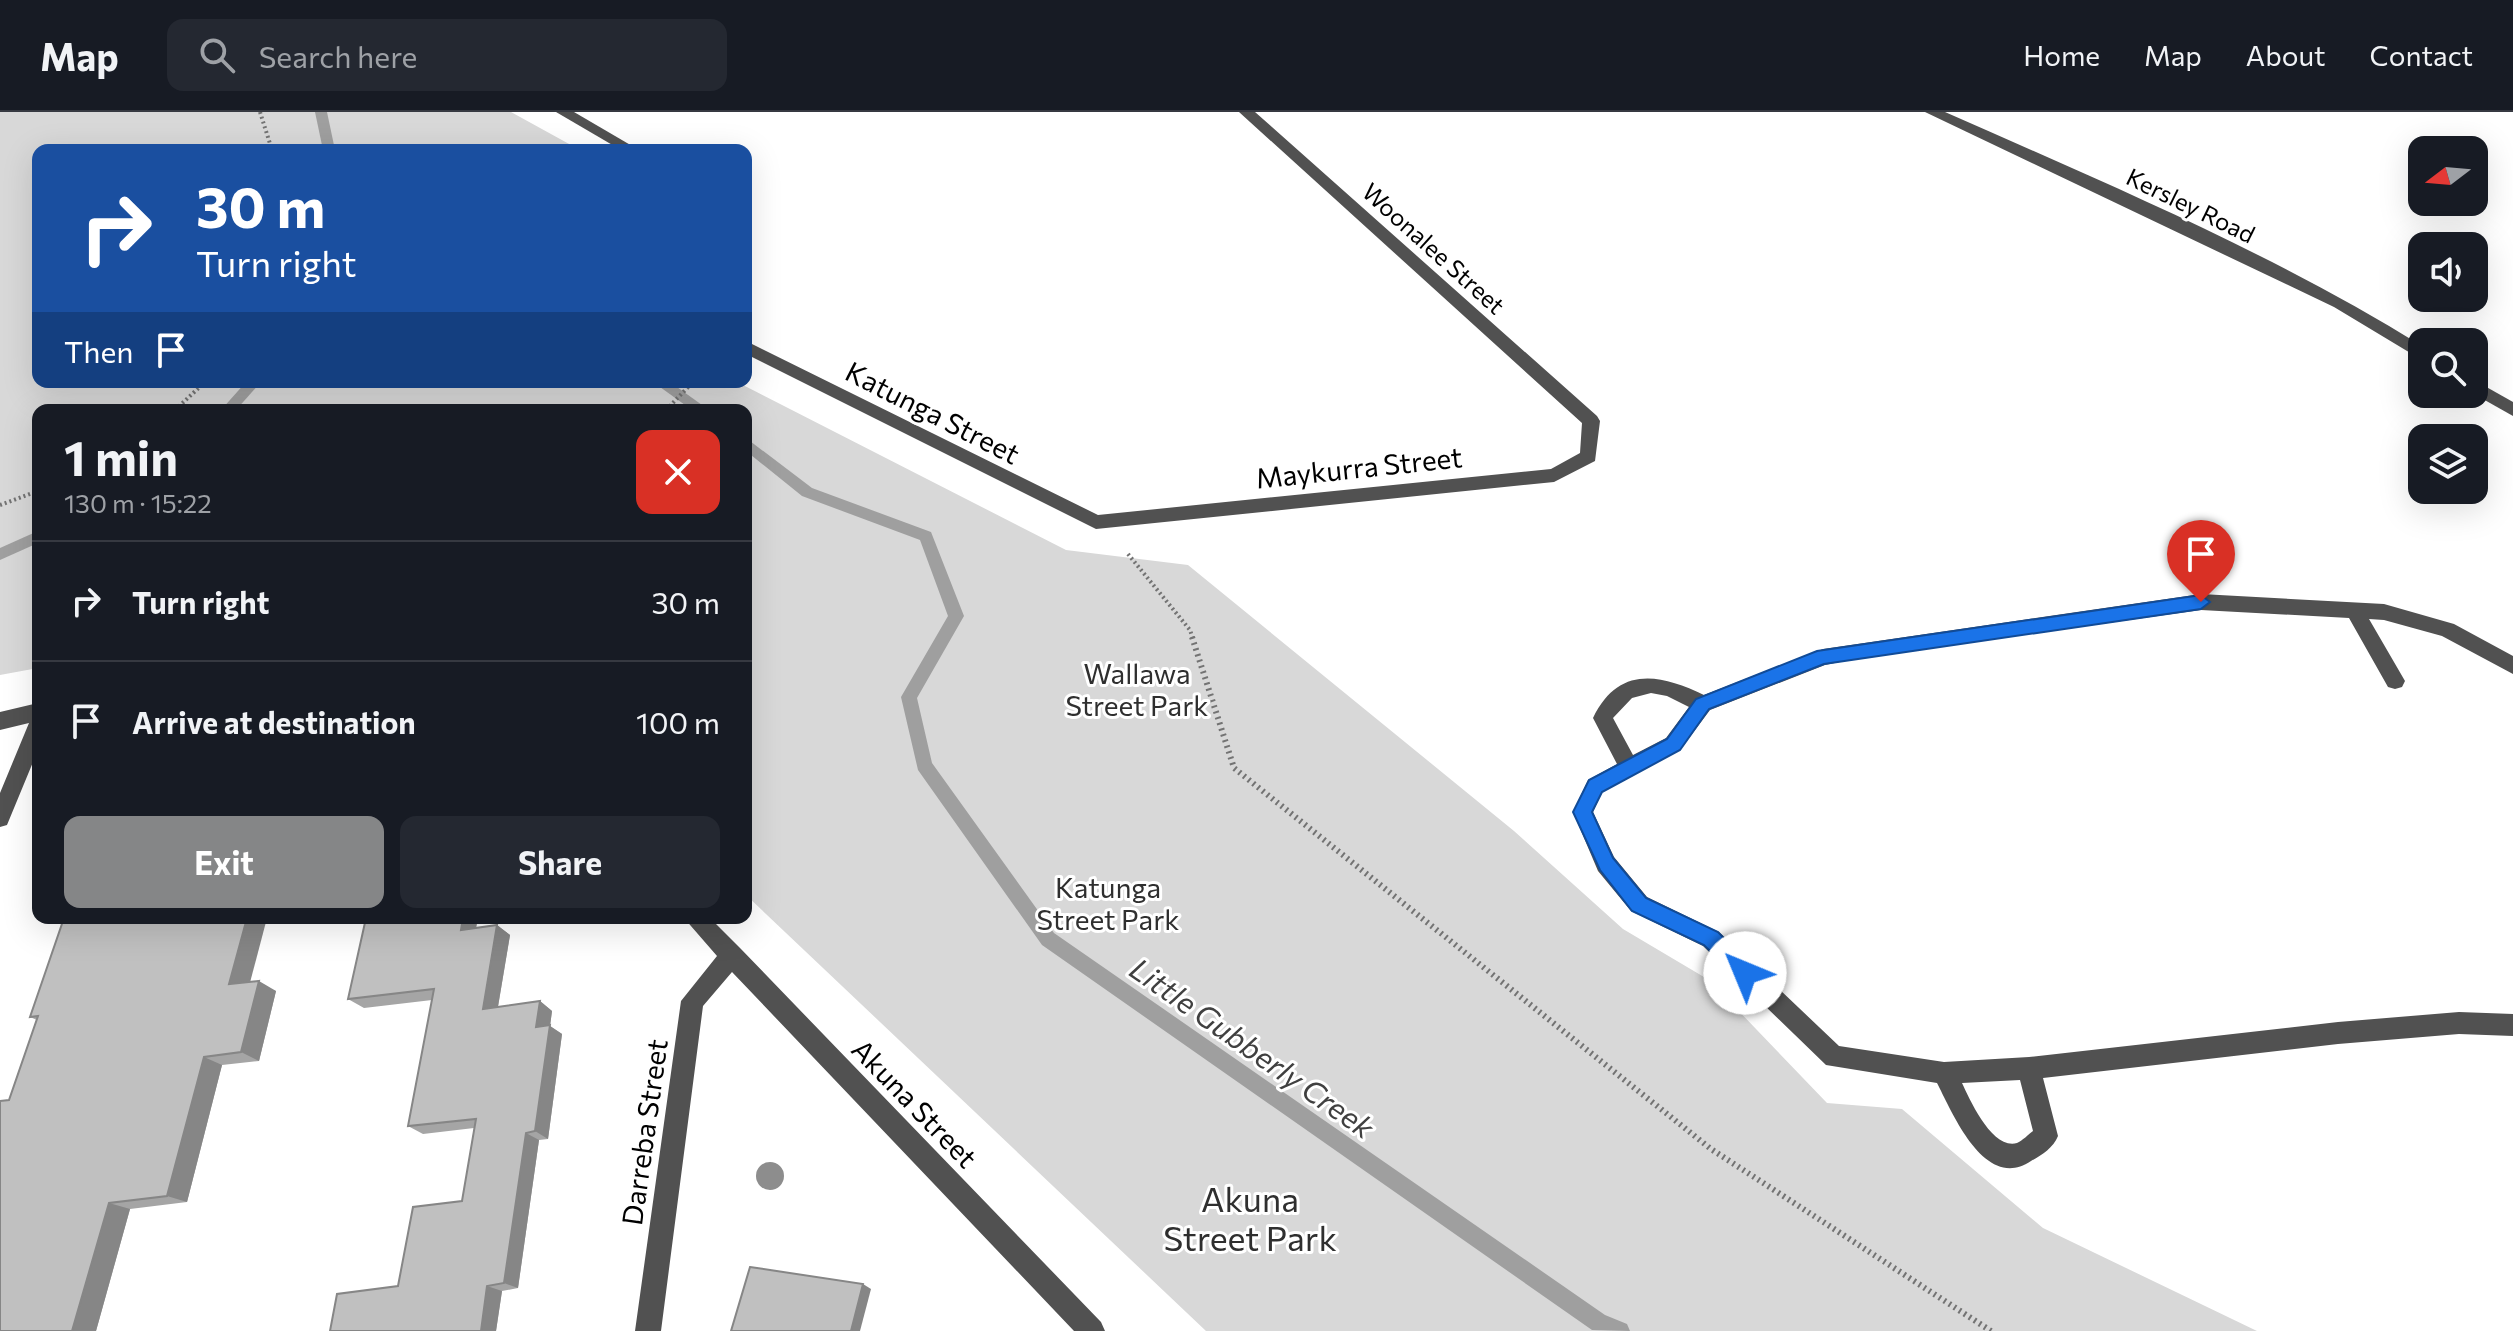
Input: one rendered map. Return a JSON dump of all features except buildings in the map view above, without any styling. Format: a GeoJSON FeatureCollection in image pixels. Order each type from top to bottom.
{"type":"FeatureCollection","features":[{"type":"Feature","properties":{"kind":"street"},"geometry":{"type":"LineString","coordinates":[[563,112],[621,144]]}},
{"type":"Feature","properties":{"kind":"street","name":"Woonalee Street"},"geometry":{"type":"LineString","coordinates":[[1246,112],[1591,421]]}},
{"type":"Feature","properties":{"kind":"street","name":"Kersley Road"},"geometry":{"type":"LineString","coordinates":[[1932,112],[2076,176],[2340,303],[2408,345]]}},
{"type":"Feature","properties":{"kind":"street","name":"Katunga Street"},"geometry":{"type":"LineString","coordinates":[[752,350],[1096,522]]}},
{"type":"Feature","properties":{"kind":"street"},"geometry":{"type":"LineString","coordinates":[[2488,395],[2513,410]]}},
{"type":"Feature","properties":{"kind":"street","name":"Maykurra Street"},"geometry":{"type":"LineString","coordinates":[[1096,522],[1554,475],[1589,456],[1591,421]]}},
{"type":"Feature","properties":{"kind":"street"},"geometry":{"type":"LineString","coordinates":[[2513,666],[2447,630],[2384,612],[2201,602],[1869,648],[1823,657],[1703,704],[1673,744],[1595,786],[1583,812],[1606,864],[1639,904],[1711,939],[1834,1057],[1944,1073],[2029,1068],[2338,1033],[2459,1023],[2513,1025]]}},
{"type":"Feature","properties":{"kind":"street"},"geometry":{"type":"LineString","coordinates":[[2354,610],[2395,681]]}},
{"type":"Feature","properties":{"kind":"street"},"geometry":{"type":"LineString","coordinates":[[1630,769],[1603,718],[1609,702],[1631,689],[1659,685],[1703,704]]}},
{"type":"Feature","properties":{"kind":"street"},"geometry":{"type":"LineString","coordinates":[[0,721],[32,713]]}},
{"type":"Feature","properties":{"kind":"street"},"geometry":{"type":"LineString","coordinates":[[0,818],[32,740]]}},
{"type":"Feature","properties":{"kind":"street","name":"Akuna Street"},"geometry":{"type":"LineString","coordinates":[[701,924],[1092,1331]]}},
{"type":"Feature","properties":{"kind":"street","name":"Darreba Street"},"geometry":{"type":"LineString","coordinates":[[648,1331],[692,1001],[732,955]]}},
{"type":"Feature","properties":{"kind":"street"},"geometry":{"type":"LineString","coordinates":[[1944,1073],[1974,1131],[1999,1154],[2020,1155],[2046,1136],[2029,1068]]}},
{"type":"Feature","properties":{"kind":"path"},"geometry":{"type":"LineString","coordinates":[[260,112],[270,144]]}},
{"type":"Feature","properties":{"kind":"path"},"geometry":{"type":"LineString","coordinates":[[181,404],[199,388]]}},
{"type":"Feature","properties":{"kind":"path"},"geometry":{"type":"LineString","coordinates":[[672,404],[687,388]]}},
{"type":"Feature","properties":{"kind":"path"},"geometry":{"type":"LineString","coordinates":[[0,505],[32,493]]}},
{"type":"Feature","properties":{"kind":"path"},"geometry":{"type":"LineString","coordinates":[[1096,522],[1121,545],[1190,630],[1234,768],[1711,1149],[1991,1331]]}},
{"type":"Feature","properties":{"kind":"green space"},"geometry":{"type":"Polygon","coordinates":[[[0,112],[511,112],[569,144],[32,144],[32,388],[749,388],[1066,550],[1188,565],[1514,831],[1623,929],[1709,980],[1827,1103],[1902,1109],[2043,1228],[2257,1331],[1206,1331],[752,901],[752,404],[32,404],[32,669],[0,675],[0,112]]]}},
{"type":"Feature","properties":{"kind":"waterway"},"geometry":{"type":"LineString","coordinates":[[321,112],[328,144]]}},
{"type":"Feature","properties":{"kind":"waterway"},"geometry":{"type":"LineString","coordinates":[[234,404],[248,388]]}},
{"type":"Feature","properties":{"kind":"waterway","name":"Little Gubberly Creek"},"geometry":{"type":"LineString","coordinates":[[669,388],[693,404]]}},
{"type":"Feature","properties":{"kind":"waterway","name":"Little Gubberly Creek"},"geometry":{"type":"LineString","coordinates":[[752,448],[807,492],[926,536],[956,616],[909,697],[924,765],[1048,939],[1599,1323],[1620,1331]]}},
{"type":"Feature","properties":{"kind":"waterway"},"geometry":{"type":"LineString","coordinates":[[0,554],[32,540]]}},
{"type":"Feature","properties":{"kind":"route"},"geometry":{"type":"LineString","coordinates":[[1745,973],[1711,939],[1639,904],[1606,864],[1583,812],[1595,786],[1640,765],[1673,744],[1703,704],[1823,657],[2201,602]]}},
{"type":"Feature","properties":{"kind":"park label","name":"Wallawa Street Park"},"geometry":{"type":"Point","coordinates":[1137,689]}},
{"type":"Feature","properties":{"kind":"park label","name":"Katunga Street Park"},"geometry":{"type":"Point","coordinates":[1108,903]}},
{"type":"Feature","properties":{"kind":"park label","name":"Akuna Street Park"},"geometry":{"type":"Point","coordinates":[1250,1218]}}]}
